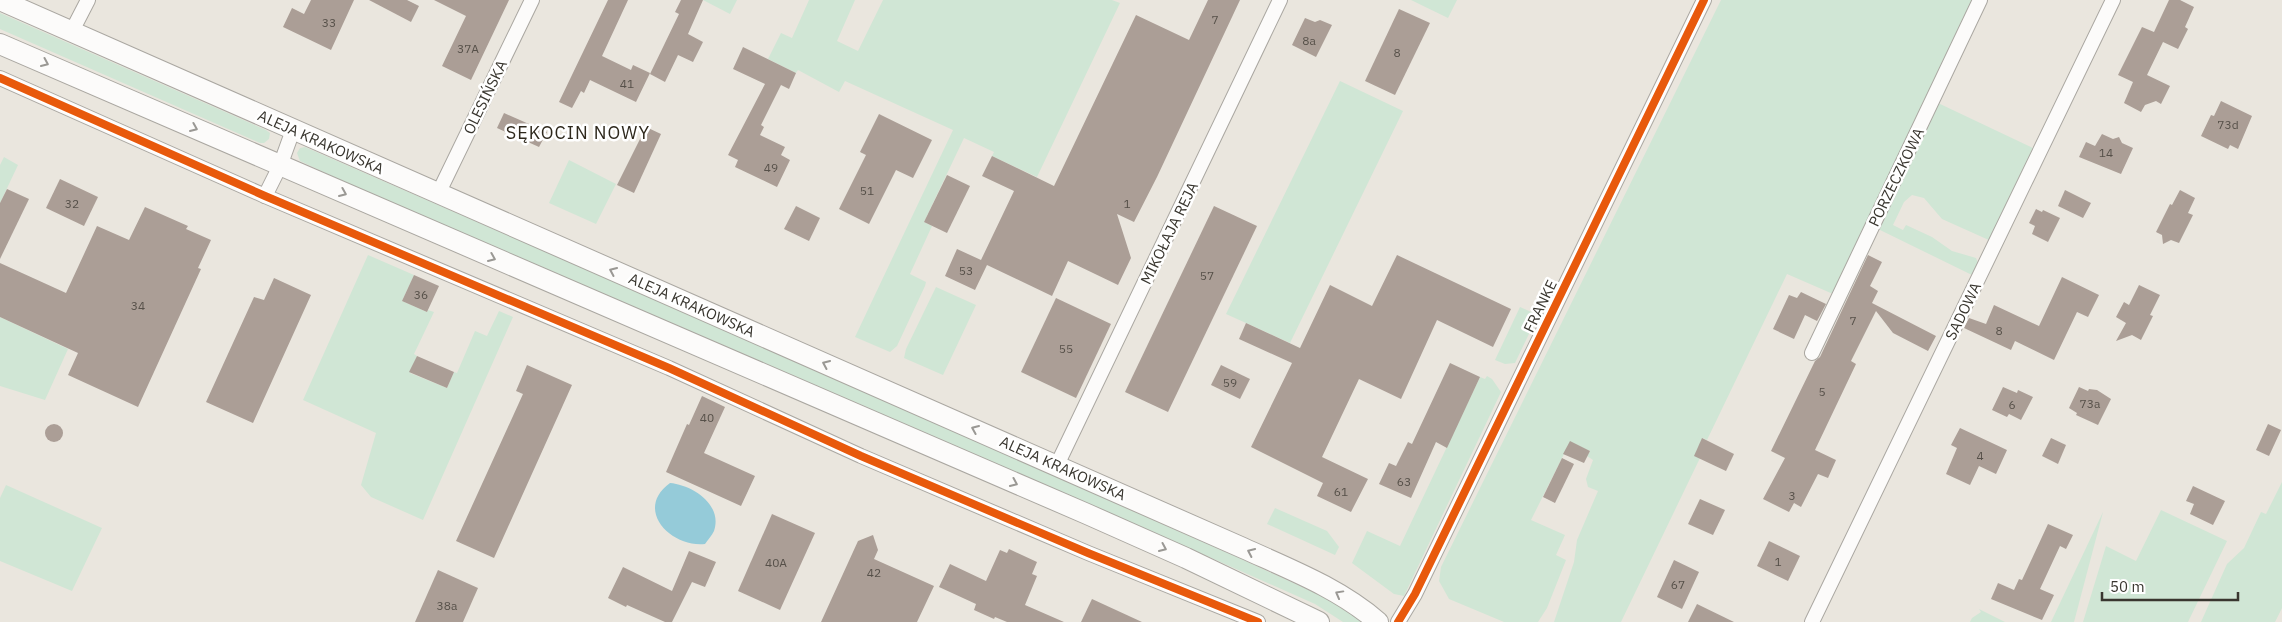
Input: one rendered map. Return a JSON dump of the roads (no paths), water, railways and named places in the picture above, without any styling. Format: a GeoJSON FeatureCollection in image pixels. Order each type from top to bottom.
{"type":"FeatureCollection","features":[{"type":"Feature","properties":{"kind":"main road","name":"ALEJA KRAKOWSKA"},"geometry":{"type":"LineString","coordinates":[[0,0],[1057,465],[1328,588],[1348,599],[1378,622]]}},
{"type":"Feature","properties":{"kind":"main road"},"geometry":{"type":"LineString","coordinates":[[0,44],[1087,514],[1320,622]]}},
{"type":"Feature","properties":{"kind":"street"},"geometry":{"type":"LineString","coordinates":[[72,31],[88,0]]}},
{"type":"Feature","properties":{"kind":"street","name":"OLESIŃSKA"},"geometry":{"type":"LineString","coordinates":[[438,194],[532,0]]}},
{"type":"Feature","properties":{"kind":"street","name":"MIKOŁAJA REJA"},"geometry":{"type":"LineString","coordinates":[[1057,465],[1280,0]]}},
{"type":"Feature","properties":{"kind":"street","name":"FRANKE"},"geometry":{"type":"LineString","coordinates":[[1398,622],[1419,585],[1704,0]]}},
{"type":"Feature","properties":{"kind":"street","name":"PORZECZKOWA"},"geometry":{"type":"LineString","coordinates":[[1812,353],[1980,0]]}},
{"type":"Feature","properties":{"kind":"street","name":"SADOWA"},"geometry":{"type":"LineString","coordinates":[[1812,622],[2112,0]]}},
{"type":"Feature","properties":{"kind":"street"},"geometry":{"type":"LineString","coordinates":[[0,78],[265,196],[660,364],[861,456],[1088,553],[1258,622]]}},
{"type":"Feature","properties":{"kind":"street"},"geometry":{"type":"LineString","coordinates":[[265,196],[280,166],[293,130]]}},
{"type":"Feature","properties":{"kind":"water"},"geometry":{"type":"Polygon","coordinates":[[[670,483],[696,492],[710,504],[716,521],[714,531],[705,544],[693,544],[680,540],[661,525],[656,515],[655,504],[660,494],[670,483]]]}},
{"type":"Feature","properties":{"kind":"district","name":"SĘKOCIN NOWY"},"geometry":{"type":"Point","coordinates":[578,132]}}]}
